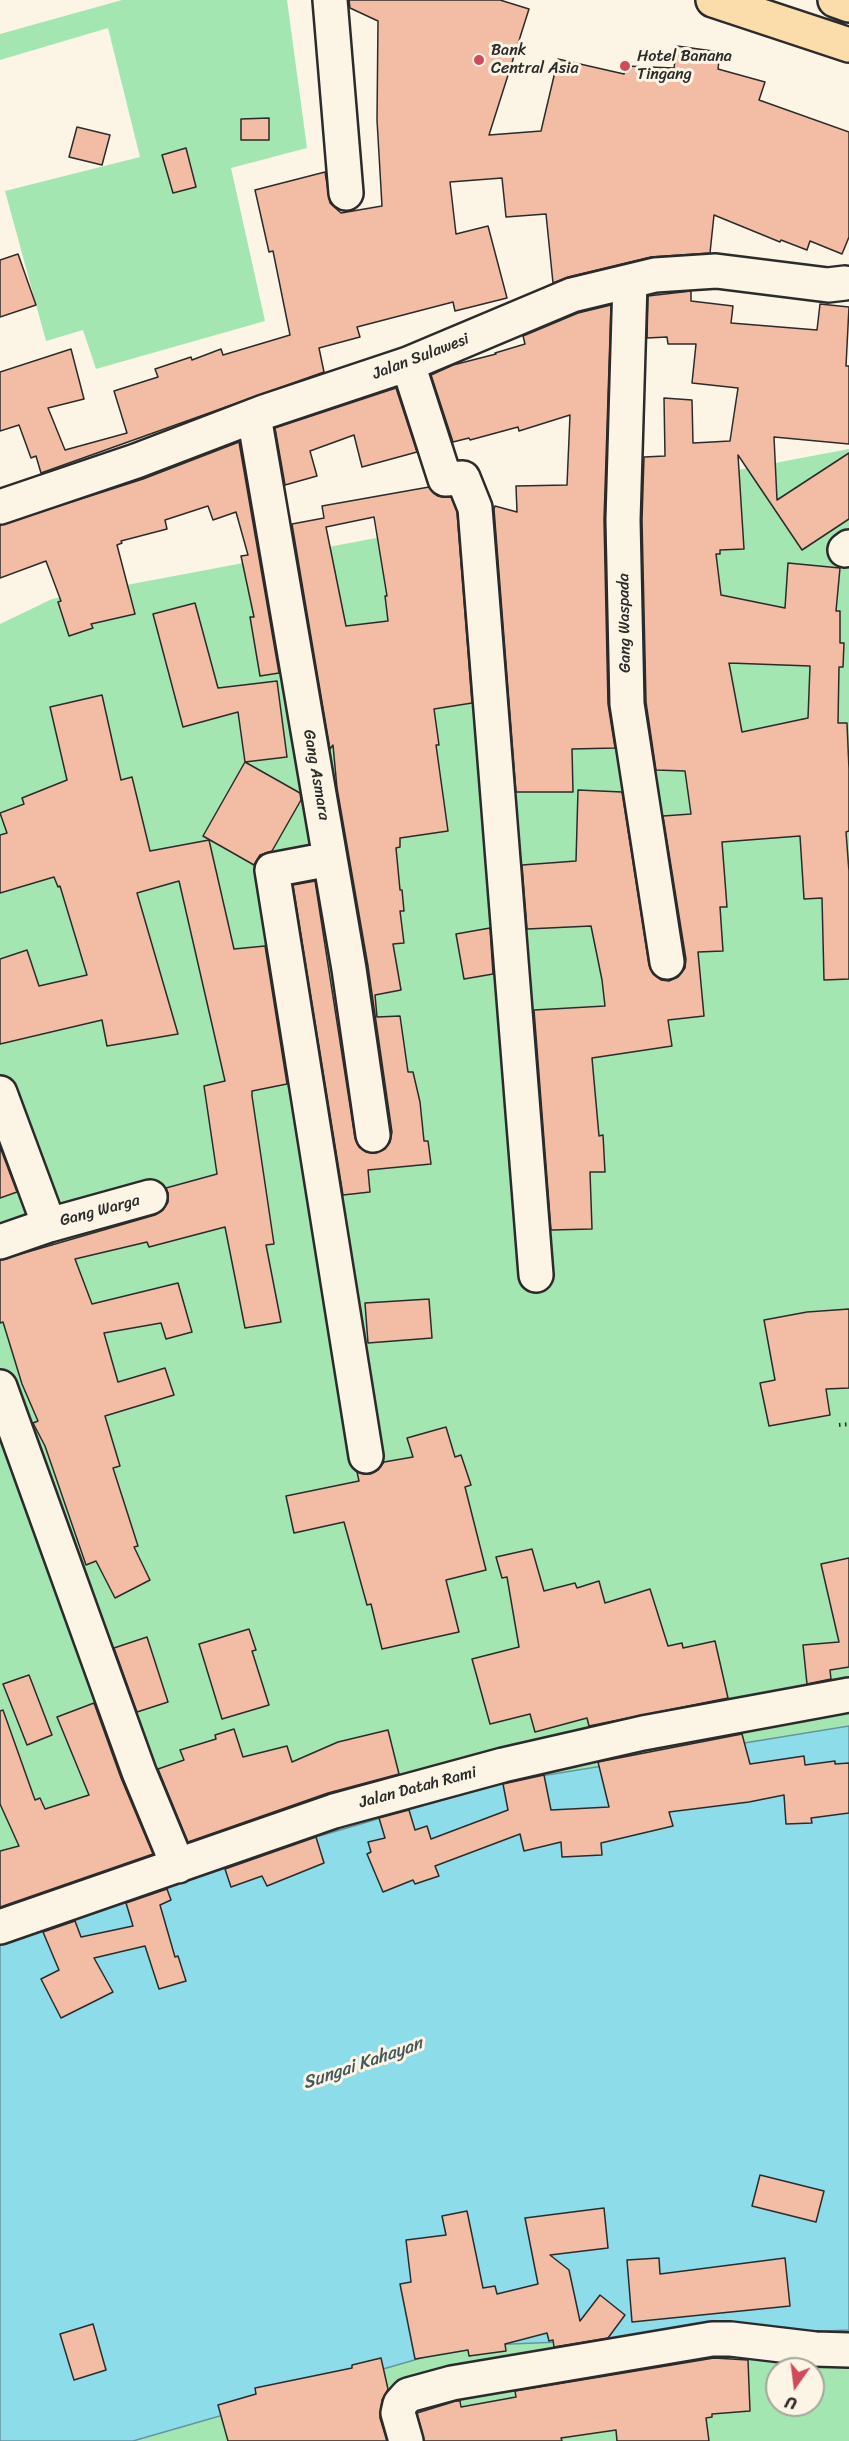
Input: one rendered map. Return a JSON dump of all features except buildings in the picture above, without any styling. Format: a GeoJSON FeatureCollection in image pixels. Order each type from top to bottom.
{"type":"FeatureCollection","features":[{"type":"Feature","properties":{"kind":"main road"},"geometry":{"type":"LineString","coordinates":[[713,0],[849,45]]}},
{"type":"Feature","properties":{"kind":"main road"},"geometry":{"type":"LineString","coordinates":[[835,0],[849,5]]}},
{"type":"Feature","properties":{"kind":"street"},"geometry":{"type":"LineString","coordinates":[[330,0],[346,193]]}},
{"type":"Feature","properties":{"kind":"street","name":"Jalan Sulawesi"},"geometry":{"type":"LineString","coordinates":[[0,507],[136,461],[254,416],[408,364],[572,295],[655,275],[716,271],[828,285],[848,283]]}},
{"type":"Feature","properties":{"kind":"street","name":"Gang Waspada"},"geometry":{"type":"LineString","coordinates":[[630,282],[623,520],[627,704],[667,962]]}},
{"type":"Feature","properties":{"kind":"street"},"geometry":{"type":"LineString","coordinates":[[408,364],[445,479],[463,478],[475,508],[536,1275]]}},
{"type":"Feature","properties":{"kind":"street","name":"Gang Asmara"},"geometry":{"type":"LineString","coordinates":[[254,416],[349,969],[372,1135]]}},
{"type":"Feature","properties":{"kind":"street"},"geometry":{"type":"LineString","coordinates":[[330,859],[273,870],[366,1456]]}},
{"type":"Feature","properties":{"kind":"street","name":"Gang Warga"},"geometry":{"type":"LineString","coordinates":[[0,1093],[49,1225]]}},
{"type":"Feature","properties":{"kind":"street","name":"Gang Warga"},"geometry":{"type":"LineString","coordinates":[[0,1242],[49,1225],[150,1197]]}},
{"type":"Feature","properties":{"kind":"street"},"geometry":{"type":"LineString","coordinates":[[0,1387],[139,1772],[178,1866]]}},
{"type":"Feature","properties":{"kind":"street","name":"Jalan Datah Rami"},"geometry":{"type":"LineString","coordinates":[[0,1927],[334,1811],[503,1765],[643,1733],[849,1695]]}},
{"type":"Feature","properties":{"kind":"street"},"geometry":{"type":"LineString","coordinates":[[406,2441],[398,2413],[400,2404],[408,2395],[452,2383],[712,2338],[814,2349],[849,2350]]}},
{"type":"Feature","properties":{"kind":"path"},"geometry":{"type":"LineString","coordinates":[[838,1425],[849,1424]]}},
{"type":"Feature","properties":{"kind":"green space"},"geometry":{"type":"Polygon","coordinates":[[[122,0],[287,0],[307,148],[231,168],[265,321],[96,369],[83,330],[46,341],[5,191],[140,157],[108,28],[0,60],[0,34],[122,0]]]}},
{"type":"Feature","properties":{"kind":"green space"},"geometry":{"type":"Polygon","coordinates":[[[849,449],[849,1726],[504,1782],[0,1933],[0,624],[52,599],[849,449]]]}},
{"type":"Feature","properties":{"kind":"green space"},"geometry":{"type":"Polygon","coordinates":[[[849,2330],[849,2441],[133,2441],[463,2346],[849,2330]]]}},
{"type":"Feature","properties":{"kind":"water","name":"Sungai Kahayan"},"geometry":{"type":"Polygon","coordinates":[[[849,1726],[849,2330],[463,2346],[133,2441],[0,2441],[0,1933],[159,1883],[504,1782],[849,1726]]]}},
{"type":"Feature","properties":{"kind":"place","name":"Bank Central Asia"},"geometry":{"type":"Point","coordinates":[479,60]}},
{"type":"Feature","properties":{"kind":"place","name":"Hotel Banana Tingang"},"geometry":{"type":"Point","coordinates":[625,66]}}]}
